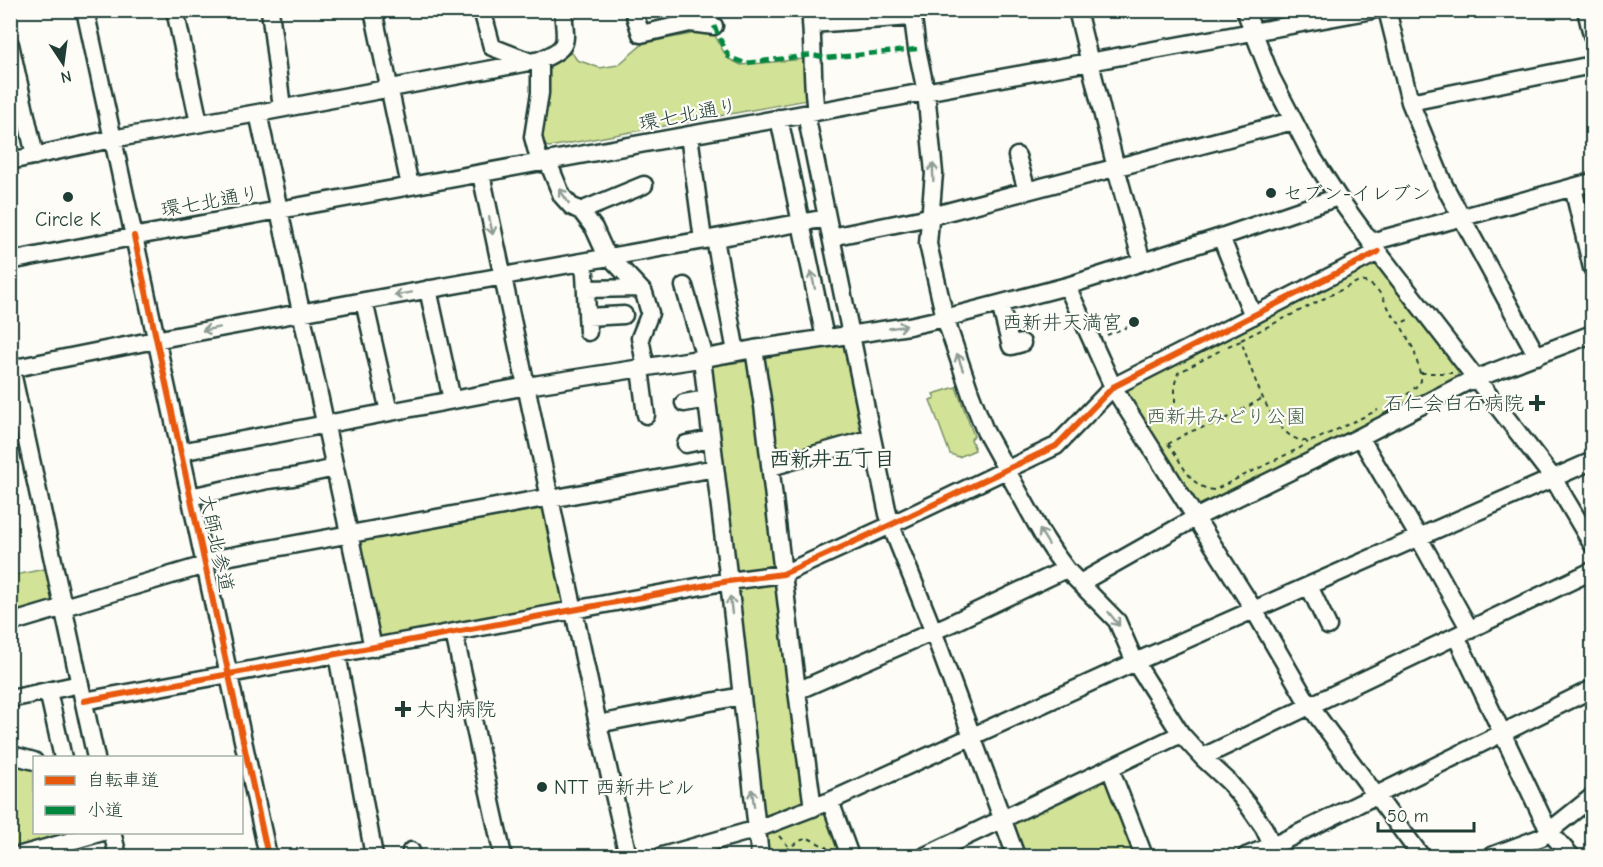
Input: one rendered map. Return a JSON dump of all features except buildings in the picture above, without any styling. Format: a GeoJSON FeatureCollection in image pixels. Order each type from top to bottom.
{"type":"FeatureCollection","features":[{"type":"Feature","properties":{"kind":"street","name":"大師北参道"},"geometry":{"type":"LineString","coordinates":[[85,10],[228,675],[241,756]]}},
{"type":"Feature","properties":{"kind":"street"},"geometry":{"type":"LineString","coordinates":[[175,10],[199,123]]}},
{"type":"Feature","properties":{"kind":"street"},"geometry":{"type":"LineString","coordinates":[[270,10],[282,108]]}},
{"type":"Feature","properties":{"kind":"street"},"geometry":{"type":"LineString","coordinates":[[373,10],[410,186]]}},
{"type":"Feature","properties":{"kind":"street"},"geometry":{"type":"LineString","coordinates":[[482,10],[492,47],[535,61]]}},
{"type":"Feature","properties":{"kind":"street"},"geometry":{"type":"LineString","coordinates":[[10,161],[112,139],[535,61],[563,48],[565,38],[563,10]]}},
{"type":"Feature","properties":{"kind":"street"},"geometry":{"type":"LineString","coordinates":[[633,10],[641,34],[690,17],[714,26]]}},
{"type":"Feature","properties":{"kind":"street"},"geometry":{"type":"LineString","coordinates":[[1077,10],[1142,262]]}},
{"type":"Feature","properties":{"kind":"street"},"geometry":{"type":"LineString","coordinates":[[1245,10],[1271,77],[1313,158],[1468,376],[1553,478],[1593,544]]}},
{"type":"Feature","properties":{"kind":"street","name":"環七北通り"},"geometry":{"type":"LineString","coordinates":[[10,261],[134,236],[1373,10]]}},
{"type":"Feature","properties":{"kind":"street"},"geometry":{"type":"LineString","coordinates":[[1387,10],[1410,102],[1444,185],[1537,356]]}},
{"type":"Feature","properties":{"kind":"street"},"geometry":{"type":"LineString","coordinates":[[1586,10],[1593,35]]}},
{"type":"Feature","properties":{"kind":"street"},"geometry":{"type":"LineString","coordinates":[[1016,856],[891,524],[827,218],[811,113],[813,92],[811,17],[912,14],[926,92],[934,173],[928,244],[945,318],[982,422],[1042,534],[1066,569],[1117,621],[1135,662],[1181,734],[1228,781],[1248,805],[1264,828],[1275,851]]}},
{"type":"Feature","properties":{"kind":"street"},"geometry":{"type":"LineString","coordinates":[[10,44],[35,156]]}},
{"type":"Feature","properties":{"kind":"street"},"geometry":{"type":"LineString","coordinates":[[535,61],[540,93],[533,137],[544,162],[562,196],[571,206],[582,211],[609,257],[644,293],[650,313],[640,338],[646,415]]}},
{"type":"Feature","properties":{"kind":"street"},"geometry":{"type":"LineString","coordinates":[[1410,102],[1593,64]]}},
{"type":"Feature","properties":{"kind":"street"},"geometry":{"type":"LineString","coordinates":[[258,113],[373,648]]}},
{"type":"Feature","properties":{"kind":"street"},"geometry":{"type":"LineString","coordinates":[[778,118],[825,338]]}},
{"type":"Feature","properties":{"kind":"street"},"geometry":{"type":"LineString","coordinates":[[831,237],[931,216],[1293,121]]}},
{"type":"Feature","properties":{"kind":"street"},"geometry":{"type":"LineString","coordinates":[[689,135],[709,240],[736,352]]}},
{"type":"Feature","properties":{"kind":"street"},"geometry":{"type":"LineString","coordinates":[[1017,156],[1027,191]]}},
{"type":"Feature","properties":{"kind":"street"},"geometry":{"type":"LineString","coordinates":[[481,174],[628,856]]}},
{"type":"Feature","properties":{"kind":"street"},"geometry":{"type":"LineString","coordinates":[[84,701],[729,581],[783,574],[1056,446],[1113,387],[1237,333],[1253,316],[1375,247],[1461,217],[1593,182]]}},
{"type":"Feature","properties":{"kind":"street"},"geometry":{"type":"LineString","coordinates":[[582,211],[644,185]]}},
{"type":"Feature","properties":{"kind":"street"},"geometry":{"type":"LineString","coordinates":[[1573,187],[1593,268]]}},
{"type":"Feature","properties":{"kind":"street"},"geometry":{"type":"LineString","coordinates":[[180,452],[527,386],[909,326],[1067,286],[1221,237],[1338,196]]}},
{"type":"Feature","properties":{"kind":"street"},"geometry":{"type":"LineString","coordinates":[[96,756],[11,367],[428,289],[827,218]]}},
{"type":"Feature","properties":{"kind":"street"},"geometry":{"type":"LineString","coordinates":[[1221,237],[1253,316]]}},
{"type":"Feature","properties":{"kind":"street"},"geometry":{"type":"LineString","coordinates":[[582,263],[586,289],[587,325],[624,315]]}},
{"type":"Feature","properties":{"kind":"street"},"geometry":{"type":"LineString","coordinates":[[684,286],[703,358],[760,856]]}},
{"type":"Feature","properties":{"kind":"street"},"geometry":{"type":"LineString","coordinates":[[1067,286],[1113,387],[1162,448],[1195,518],[1254,610],[1309,705],[1421,856]]}},
{"type":"Feature","properties":{"kind":"street"},"geometry":{"type":"LineString","coordinates":[[586,289],[639,288]]}},
{"type":"Feature","properties":{"kind":"street"},"geometry":{"type":"LineString","coordinates":[[428,289],[453,400]]}},
{"type":"Feature","properties":{"kind":"street"},"geometry":{"type":"LineString","coordinates":[[364,301],[389,412]]}},
{"type":"Feature","properties":{"kind":"street"},"geometry":{"type":"LineString","coordinates":[[1000,304],[1011,346],[1022,343]]}},
{"type":"Feature","properties":{"kind":"street"},"geometry":{"type":"LineString","coordinates":[[1080,583],[1195,518],[1360,437],[1468,376],[1537,356],[1593,334]]}},
{"type":"Feature","properties":{"kind":"street"},"geometry":{"type":"LineString","coordinates":[[754,349],[771,467],[796,692],[813,807]]}},
{"type":"Feature","properties":{"kind":"street"},"geometry":{"type":"LineString","coordinates":[[684,403],[707,399]]}},
{"type":"Feature","properties":{"kind":"street"},"geometry":{"type":"LineString","coordinates":[[1360,437],[1419,537],[1463,633],[1503,734],[1544,821],[1571,856]]}},
{"type":"Feature","properties":{"kind":"street"},"geometry":{"type":"LineString","coordinates":[[771,467],[872,438]]}},
{"type":"Feature","properties":{"kind":"street"},"geometry":{"type":"LineString","coordinates":[[686,444],[711,439]]}},
{"type":"Feature","properties":{"kind":"street"},"geometry":{"type":"LineString","coordinates":[[662,856],[757,829],[830,801],[1135,662],[1593,461]]}},
{"type":"Feature","properties":{"kind":"street"},"geometry":{"type":"LineString","coordinates":[[190,496],[335,468]]}},
{"type":"Feature","properties":{"kind":"street"},"geometry":{"type":"LineString","coordinates":[[10,622],[204,563],[350,533],[715,468]]}},
{"type":"Feature","properties":{"kind":"street"},"geometry":{"type":"LineString","coordinates":[[796,692],[1066,569]]}},
{"type":"Feature","properties":{"kind":"street"},"geometry":{"type":"LineString","coordinates":[[1203,758],[1309,705],[1593,571]]}},
{"type":"Feature","properties":{"kind":"street"},"geometry":{"type":"LineString","coordinates":[[1309,586],[1328,626]]}},
{"type":"Feature","properties":{"kind":"street"},"geometry":{"type":"LineString","coordinates":[[454,633],[503,856]]}},
{"type":"Feature","properties":{"kind":"street"},"geometry":{"type":"LineString","coordinates":[[337,654],[374,856]]}},
{"type":"Feature","properties":{"kind":"street"},"geometry":{"type":"LineString","coordinates":[[10,699],[80,684]]}},
{"type":"Feature","properties":{"kind":"street"},"geometry":{"type":"LineString","coordinates":[[1246,856],[1275,851],[1376,796],[1593,689]]}},
{"type":"Feature","properties":{"kind":"street"},"geometry":{"type":"LineString","coordinates":[[48,691],[63,756]]}},
{"type":"Feature","properties":{"kind":"street"},"geometry":{"type":"LineString","coordinates":[[598,724],[741,696]]}},
{"type":"Feature","properties":{"kind":"street"},"geometry":{"type":"LineString","coordinates":[[926,856],[1181,734]]}},
{"type":"Feature","properties":{"kind":"street"},"geometry":{"type":"LineString","coordinates":[[10,758],[16,756],[33,761]]}},
{"type":"Feature","properties":{"kind":"street","name":"大師北参道"},"geometry":{"type":"LineString","coordinates":[[243,766],[248,796],[268,856]]}},
{"type":"Feature","properties":{"kind":"street"},"geometry":{"type":"LineString","coordinates":[[1110,768],[1144,856]]}},
{"type":"Feature","properties":{"kind":"street"},"geometry":{"type":"LineString","coordinates":[[1491,856],[1542,837],[1593,797]]}},
{"type":"Feature","properties":{"kind":"street"},"geometry":{"type":"LineString","coordinates":[[830,801],[850,856]]}},
{"type":"Feature","properties":{"kind":"street"},"geometry":{"type":"LineString","coordinates":[[16,856],[96,834]]}},
{"type":"Feature","properties":{"kind":"street"},"geometry":{"type":"LineString","coordinates":[[112,834],[118,856]]}},
{"type":"Feature","properties":{"kind":"path"},"geometry":{"type":"LineString","coordinates":[[1175,402],[1175,383],[1178,373],[1226,347],[1237,333],[1359,281],[1375,286],[1381,292],[1411,343],[1420,372],[1421,381],[1411,392],[1395,402]]}},
{"type":"Feature","properties":{"kind":"path"},"geometry":{"type":"LineString","coordinates":[[1400,324],[1416,315]]}},
{"type":"Feature","properties":{"kind":"path"},"geometry":{"type":"LineString","coordinates":[[1093,340],[1127,327]]}},
{"type":"Feature","properties":{"kind":"path"},"geometry":{"type":"LineString","coordinates":[[1237,333],[1263,398],[1286,434],[1308,442]]}},
{"type":"Feature","properties":{"kind":"path"},"geometry":{"type":"LineString","coordinates":[[1420,372],[1468,376]]}},
{"type":"Feature","properties":{"kind":"path"},"geometry":{"type":"LineString","coordinates":[[1263,398],[1222,420],[1190,432],[1162,448],[1195,482],[1214,490],[1385,406]]}},
{"type":"Feature","properties":{"kind":"path"},"geometry":{"type":"LineString","coordinates":[[779,856],[799,841],[808,838],[826,847],[833,856]]}},
{"type":"Feature","properties":{"kind":"green space"},"geometry":{"type":"Polygon","coordinates":[[[712,30],[727,58],[741,65],[804,59],[807,100],[549,147],[540,144],[545,62],[572,53],[577,60],[600,68],[618,65],[644,43],[712,30]]]}},
{"type":"Feature","properties":{"kind":"green space","name":"西新井みどり公園"},"geometry":{"type":"Polygon","coordinates":[[[1376,259],[1459,369],[1457,378],[1195,512],[1122,389],[1376,259]]]}},
{"type":"Feature","properties":{"kind":"green space"},"geometry":{"type":"Polygon","coordinates":[[[843,342],[848,346],[866,430],[862,435],[776,460],[763,356],[768,353],[843,342]]]}},
{"type":"Feature","properties":{"kind":"green space"},"geometry":{"type":"Polygon","coordinates":[[[750,359],[777,566],[773,571],[734,574],[708,366],[750,359]]]}},
{"type":"Feature","properties":{"kind":"green space"},"geometry":{"type":"Polygon","coordinates":[[[956,387],[974,436],[971,439],[975,450],[959,457],[950,454],[930,400],[935,398],[933,394],[956,387]]]}},
{"type":"Feature","properties":{"kind":"green space"},"geometry":{"type":"Polygon","coordinates":[[[546,508],[570,605],[376,641],[357,542],[546,508]]]}},
{"type":"Feature","properties":{"kind":"green space"},"geometry":{"type":"Polygon","coordinates":[[[49,568],[56,599],[53,605],[11,616],[11,576],[49,568]]]}},
{"type":"Feature","properties":{"kind":"green space"},"geometry":{"type":"Polygon","coordinates":[[[780,582],[808,803],[760,822],[735,593],[741,587],[780,582]]]}},
{"type":"Feature","properties":{"kind":"green space"},"geometry":{"type":"Polygon","coordinates":[[[16,764],[33,771],[33,834],[78,834],[11,851],[11,767],[16,764]]]}},
{"type":"Feature","properties":{"kind":"green space"},"geometry":{"type":"Polygon","coordinates":[[[1105,778],[1140,856],[1023,856],[1012,826],[1016,822],[1105,778]]]}},
{"type":"Feature","properties":{"kind":"green space"},"geometry":{"type":"Polygon","coordinates":[[[823,811],[827,812],[843,856],[766,856],[765,833],[823,811]]]}},
{"type":"Feature","properties":{"kind":"marked path"},"geometry":{"type":"LineString","coordinates":[[714,26],[729,57],[745,63],[813,55],[826,58],[917,49]]}},
{"type":"Feature","properties":{"kind":"cycle path"},"geometry":{"type":"LineString","coordinates":[[134,236],[268,856]]}},
{"type":"Feature","properties":{"kind":"cycle path"},"geometry":{"type":"LineString","coordinates":[[84,701],[729,581],[783,574],[1056,446],[1113,387],[1378,252]]}},
{"type":"Feature","properties":{"kind":"place","name":"セブン-イレブン"},"geometry":{"type":"Point","coordinates":[1271,193]}},
{"type":"Feature","properties":{"kind":"place","name":"Circle K"},"geometry":{"type":"Point","coordinates":[68,197]}},
{"type":"Feature","properties":{"kind":"place","name":"西新井天満宮"},"geometry":{"type":"Point","coordinates":[1134,322]}},
{"type":"Feature","properties":{"kind":"place","name":"石仁会白石病院"},"geometry":{"type":"Point","coordinates":[1537,403]}},
{"type":"Feature","properties":{"kind":"place","name":"大内病院"},"geometry":{"type":"Point","coordinates":[403,709]}},
{"type":"Feature","properties":{"kind":"place","name":"NTT 西新井ビル"},"geometry":{"type":"Point","coordinates":[542,787]}},
{"type":"Feature","properties":{"kind":"district","name":"西新井五丁目"},"geometry":{"type":"Point","coordinates":[832,459]}}]}
